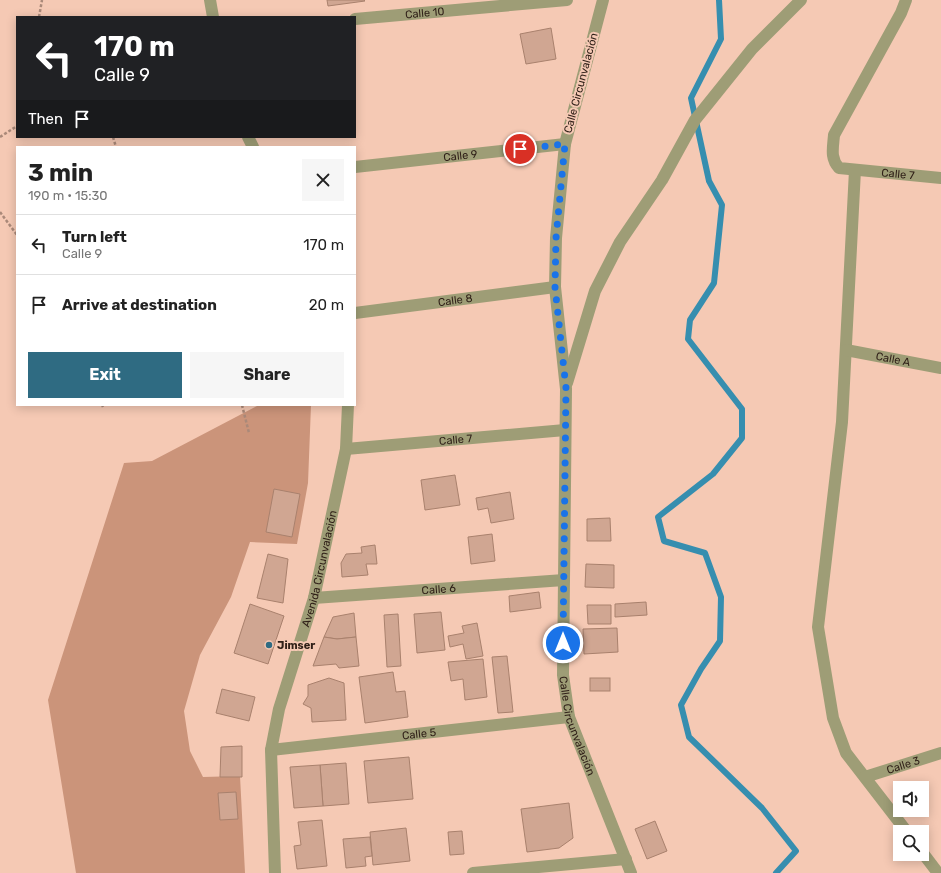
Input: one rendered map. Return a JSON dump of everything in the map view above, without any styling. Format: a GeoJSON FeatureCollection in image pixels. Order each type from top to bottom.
{"type":"FeatureCollection","features":[{"type":"Feature","properties":{"kind":"street"},"geometry":{"type":"LineString","coordinates":[[210,0],[213,16]]}},
{"type":"Feature","properties":{"kind":"street","name":"Calle 10"},"geometry":{"type":"LineString","coordinates":[[356,19],[567,0]]}},
{"type":"Feature","properties":{"kind":"street","name":"Calle Circunvalación"},"geometry":{"type":"LineString","coordinates":[[603,0],[565,144],[556,238],[555,287],[566,388],[563,675],[569,717],[631,873]]}},
{"type":"Feature","properties":{"kind":"street"},"geometry":{"type":"LineString","coordinates":[[566,388],[595,292],[620,242],[662,180],[695,120],[752,50],[801,0]]}},
{"type":"Feature","properties":{"kind":"street","name":"Calle 7"},"geometry":{"type":"LineString","coordinates":[[906,0],[897,20],[834,135],[832,155],[834,163],[840,168],[941,178]]}},
{"type":"Feature","properties":{"kind":"street","name":"Calle 9"},"geometry":{"type":"LineString","coordinates":[[356,167],[565,144]]}},
{"type":"Feature","properties":{"kind":"street"},"geometry":{"type":"LineString","coordinates":[[855,170],[842,422],[818,627],[833,718],[846,754],[902,825]]}},
{"type":"Feature","properties":{"kind":"street","name":"Calle 8"},"geometry":{"type":"LineString","coordinates":[[356,313],[555,287]]}},
{"type":"Feature","properties":{"kind":"street","name":"Calle A"},"geometry":{"type":"LineString","coordinates":[[846,350],[941,368]]}},
{"type":"Feature","properties":{"kind":"street","name":"Avenida Circunvalación"},"geometry":{"type":"LineString","coordinates":[[275,873],[270,750],[279,709],[314,598],[346,450],[348,406]]}},
{"type":"Feature","properties":{"kind":"street","name":"Calle 7"},"geometry":{"type":"LineString","coordinates":[[346,450],[565,430]]}},
{"type":"Feature","properties":{"kind":"street","name":"Calle 6"},"geometry":{"type":"LineString","coordinates":[[314,598],[564,580]]}},
{"type":"Feature","properties":{"kind":"street","name":"Calle 5"},"geometry":{"type":"LineString","coordinates":[[270,750],[569,717]]}},
{"type":"Feature","properties":{"kind":"street","name":"Calle 3"},"geometry":{"type":"LineString","coordinates":[[865,777],[941,753]]}},
{"type":"Feature","properties":{"kind":"street"},"geometry":{"type":"LineString","coordinates":[[473,873],[626,859]]}},
{"type":"Feature","properties":{"kind":"street"},"geometry":{"type":"LineString","coordinates":[[929,861],[938,873]]}},
{"type":"Feature","properties":{"kind":"path"},"geometry":{"type":"LineString","coordinates":[[39,16],[42,0]]}},
{"type":"Feature","properties":{"kind":"path"},"geometry":{"type":"LineString","coordinates":[[0,137],[16,127]]}},
{"type":"Feature","properties":{"kind":"path"},"geometry":{"type":"LineString","coordinates":[[0,212],[16,234]]}},
{"type":"Feature","properties":{"kind":"path"},"geometry":{"type":"LineString","coordinates":[[242,406],[249,433]]}},
{"type":"Feature","properties":{"kind":"shaded area"},"geometry":{"type":"Polygon","coordinates":[[[257,406],[311,406],[308,483],[297,544],[250,542],[231,597],[200,655],[184,711],[190,751],[203,777],[240,776],[245,873],[76,873],[48,700],[124,463],[152,461],[257,406]]]}},
{"type":"Feature","properties":{"kind":"building"},"geometry":{"type":"Polygon","coordinates":[[[327,0],[364,0],[365,1],[328,6],[327,0]]]}},
{"type":"Feature","properties":{"kind":"building"},"geometry":{"type":"Polygon","coordinates":[[[551,28],[556,59],[526,64],[520,34],[551,28]]]}},
{"type":"Feature","properties":{"kind":"building"},"geometry":{"type":"Polygon","coordinates":[[[455,475],[460,505],[425,510],[421,480],[455,475]]]}},
{"type":"Feature","properties":{"kind":"building"},"geometry":{"type":"Polygon","coordinates":[[[274,489],[300,494],[292,537],[266,532],[274,489]]]}},
{"type":"Feature","properties":{"kind":"building"},"geometry":{"type":"Polygon","coordinates":[[[510,492],[514,519],[491,523],[488,508],[478,510],[476,498],[510,492]]]}},
{"type":"Feature","properties":{"kind":"building"},"geometry":{"type":"Polygon","coordinates":[[[610,518],[611,541],[587,541],[587,519],[610,518]]]}},
{"type":"Feature","properties":{"kind":"building"},"geometry":{"type":"Polygon","coordinates":[[[492,534],[495,561],[471,564],[468,537],[492,534]]]}},
{"type":"Feature","properties":{"kind":"building"},"geometry":{"type":"Polygon","coordinates":[[[375,545],[377,564],[366,564],[368,575],[342,577],[341,563],[346,554],[362,553],[361,547],[375,545]]]}},
{"type":"Feature","properties":{"kind":"building"},"geometry":{"type":"Polygon","coordinates":[[[268,554],[288,559],[283,603],[257,598],[268,554]]]}},
{"type":"Feature","properties":{"kind":"building"},"geometry":{"type":"Polygon","coordinates":[[[586,564],[614,565],[614,588],[585,587],[586,564]]]}},
{"type":"Feature","properties":{"kind":"building"},"geometry":{"type":"Polygon","coordinates":[[[539,592],[541,608],[510,612],[509,596],[539,592]]]}},
{"type":"Feature","properties":{"kind":"building"},"geometry":{"type":"Polygon","coordinates":[[[646,602],[647,615],[615,617],[615,604],[646,602]]]}},
{"type":"Feature","properties":{"kind":"building"},"geometry":{"type":"Polygon","coordinates":[[[250,604],[284,616],[268,664],[234,653],[250,604]]]}},
{"type":"Feature","properties":{"kind":"building"},"geometry":{"type":"Polygon","coordinates":[[[587,605],[611,605],[611,624],[588,624],[587,605]]]}},
{"type":"Feature","properties":{"kind":"building"},"geometry":{"type":"Polygon","coordinates":[[[441,612],[445,650],[417,653],[414,614],[441,612]]]}},
{"type":"Feature","properties":{"kind":"building"},"geometry":{"type":"Polygon","coordinates":[[[354,613],[356,637],[337,639],[324,637],[333,617],[354,613]]]}},
{"type":"Feature","properties":{"kind":"building"},"geometry":{"type":"Polygon","coordinates":[[[398,614],[401,666],[387,667],[384,615],[398,614]]]}},
{"type":"Feature","properties":{"kind":"building"},"geometry":{"type":"Polygon","coordinates":[[[477,623],[483,656],[466,659],[463,644],[450,647],[448,636],[464,633],[462,626],[477,623]]]}},
{"type":"Feature","properties":{"kind":"building"},"geometry":{"type":"Polygon","coordinates":[[[617,628],[618,652],[584,654],[583,629],[617,628]]]}},
{"type":"Feature","properties":{"kind":"building"},"geometry":{"type":"Polygon","coordinates":[[[324,637],[337,639],[356,637],[359,666],[339,668],[336,664],[313,666],[324,637]]]}},
{"type":"Feature","properties":{"kind":"building"},"geometry":{"type":"Polygon","coordinates":[[[507,656],[513,712],[498,713],[492,657],[507,656]]]}},
{"type":"Feature","properties":{"kind":"building"},"geometry":{"type":"Polygon","coordinates":[[[483,659],[487,697],[465,700],[463,679],[451,681],[448,662],[483,659]]]}},
{"type":"Feature","properties":{"kind":"building"},"geometry":{"type":"Polygon","coordinates":[[[393,672],[396,692],[405,691],[408,717],[365,723],[359,677],[393,672]]]}},
{"type":"Feature","properties":{"kind":"building"},"geometry":{"type":"Polygon","coordinates":[[[329,678],[344,683],[346,720],[312,722],[311,708],[303,704],[308,696],[308,685],[329,678]]]}},
{"type":"Feature","properties":{"kind":"building"},"geometry":{"type":"Polygon","coordinates":[[[590,678],[610,678],[610,691],[590,691],[590,678]]]}},
{"type":"Feature","properties":{"kind":"building"},"geometry":{"type":"Polygon","coordinates":[[[222,689],[255,697],[249,721],[216,713],[222,689]]]}},
{"type":"Feature","properties":{"kind":"building"},"geometry":{"type":"Polygon","coordinates":[[[242,746],[242,777],[220,777],[221,747],[242,746]]]}},
{"type":"Feature","properties":{"kind":"building"},"geometry":{"type":"Polygon","coordinates":[[[409,757],[413,799],[368,803],[364,761],[409,757]]]}},
{"type":"Feature","properties":{"kind":"building"},"geometry":{"type":"Polygon","coordinates":[[[346,763],[349,804],[323,806],[320,765],[346,763]]]}},
{"type":"Feature","properties":{"kind":"building"},"geometry":{"type":"Polygon","coordinates":[[[320,765],[323,806],[294,808],[290,767],[320,765]]]}},
{"type":"Feature","properties":{"kind":"building"},"geometry":{"type":"Polygon","coordinates":[[[236,792],[238,819],[220,820],[218,793],[236,792]]]}},
{"type":"Feature","properties":{"kind":"building"},"geometry":{"type":"Polygon","coordinates":[[[569,803],[573,838],[559,848],[527,852],[521,809],[569,803]]]}},
{"type":"Feature","properties":{"kind":"building"},"geometry":{"type":"Polygon","coordinates":[[[322,820],[327,866],[297,869],[294,846],[301,845],[298,822],[322,820]]]}},
{"type":"Feature","properties":{"kind":"building"},"geometry":{"type":"Polygon","coordinates":[[[655,821],[667,851],[647,859],[635,829],[655,821]]]}},
{"type":"Feature","properties":{"kind":"building"},"geometry":{"type":"Polygon","coordinates":[[[406,828],[410,861],[373,865],[370,832],[406,828]]]}},
{"type":"Feature","properties":{"kind":"building"},"geometry":{"type":"Polygon","coordinates":[[[462,831],[464,854],[450,855],[448,832],[462,831]]]}},
{"type":"Feature","properties":{"kind":"building"},"geometry":{"type":"Polygon","coordinates":[[[370,837],[372,856],[365,857],[366,866],[346,868],[343,839],[370,837]]]}},
{"type":"Feature","properties":{"kind":"waterway"},"geometry":{"type":"LineString","coordinates":[[719,0],[721,39],[691,98],[709,181],[722,205],[714,283],[690,320],[688,339],[742,409],[742,438],[713,474],[658,517],[664,541],[705,553],[721,597],[720,641],[701,669],[681,705],[689,737],[762,808],[796,851],[776,873]]}},
{"type":"Feature","properties":{"kind":"place","name":"Jimser"},"geometry":{"type":"Point","coordinates":[269,645]}},
{"type":"Feature","properties":{"kind":"route"},"geometry":{"type":"LineString","coordinates":[[520,149],[565,144],[556,238],[555,287],[566,388],[563,643]]}}]}
